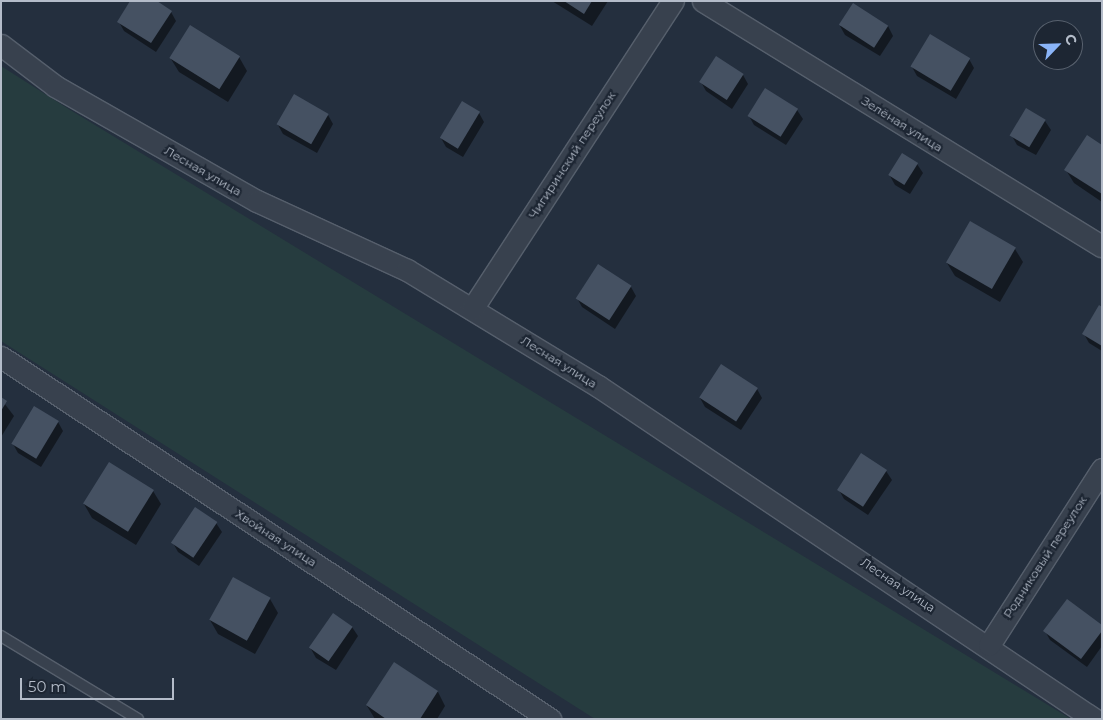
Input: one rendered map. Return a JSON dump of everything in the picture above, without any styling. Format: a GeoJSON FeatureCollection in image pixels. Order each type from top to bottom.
{"type":"FeatureCollection","features":[{"type":"Feature","properties":{"kind":"street","name":"Чигиринский переулок"},"geometry":{"type":"LineString","coordinates":[[472,309],[673,1]]}},
{"type":"Feature","properties":{"kind":"street","name":"Зелёная улица"},"geometry":{"type":"LineString","coordinates":[[703,1],[1102,246]]}},
{"type":"Feature","properties":{"kind":"street","name":"Лесная улица"},"geometry":{"type":"LineString","coordinates":[[1,45],[55,86],[257,202],[407,270],[598,386],[988,645],[1094,719]]}},
{"type":"Feature","properties":{"kind":"street","name":"Хвойная улица"},"geometry":{"type":"LineString","coordinates":[[1,357],[550,719]]}},
{"type":"Feature","properties":{"kind":"street","name":"Родниковый переулок"},"geometry":{"type":"LineString","coordinates":[[988,645],[1102,469]]}},
{"type":"Feature","properties":{"kind":"lane"},"geometry":{"type":"LineString","coordinates":[[1,636],[138,719]]}},
{"type":"Feature","properties":{"kind":"green space"},"geometry":{"type":"Polygon","coordinates":[[[1,66],[1071,719],[595,719],[1,341],[1,66]]]}},
{"type":"Feature","properties":{"kind":"building"},"geometry":{"type":"Polygon","coordinates":[[[130,1],[157,1],[172,11],[151,43],[117,22],[130,1]]]}},
{"type":"Feature","properties":{"kind":"building"},"geometry":{"type":"Polygon","coordinates":[[[564,1],[592,1],[584,14],[564,1]]]}},
{"type":"Feature","properties":{"kind":"building"},"geometry":{"type":"Polygon","coordinates":[[[853,3],[888,26],[874,48],[839,25],[853,3]]]}},
{"type":"Feature","properties":{"kind":"building"},"geometry":{"type":"Polygon","coordinates":[[[190,25],[240,56],[219,89],[169,58],[190,25]]]}},
{"type":"Feature","properties":{"kind":"building"},"geometry":{"type":"Polygon","coordinates":[[[930,34],[970,58],[951,91],[910,67],[930,34]]]}},
{"type":"Feature","properties":{"kind":"building"},"geometry":{"type":"Polygon","coordinates":[[[716,56],[744,74],[727,100],[699,82],[716,56]]]}},
{"type":"Feature","properties":{"kind":"building"},"geometry":{"type":"Polygon","coordinates":[[[765,88],[798,109],[781,137],[748,116],[765,88]]]}},
{"type":"Feature","properties":{"kind":"building"},"geometry":{"type":"Polygon","coordinates":[[[294,94],[329,114],[311,144],[276,124],[294,94]]]}},
{"type":"Feature","properties":{"kind":"building"},"geometry":{"type":"Polygon","coordinates":[[[462,101],[480,112],[458,149],[440,138],[462,101]]]}},
{"type":"Feature","properties":{"kind":"building"},"geometry":{"type":"Polygon","coordinates":[[[1026,108],[1046,120],[1029,147],[1010,135],[1026,108]]]}},
{"type":"Feature","properties":{"kind":"building"},"geometry":{"type":"Polygon","coordinates":[[[1087,135],[1102,145],[1102,194],[1064,170],[1087,135]]]}},
{"type":"Feature","properties":{"kind":"building"},"geometry":{"type":"Polygon","coordinates":[[[902,153],[918,163],[904,185],[888,175],[902,153]]]}},
{"type":"Feature","properties":{"kind":"building"},"geometry":{"type":"Polygon","coordinates":[[[970,221],[1016,248],[992,289],[946,263],[970,221]]]}},
{"type":"Feature","properties":{"kind":"building"},"geometry":{"type":"Polygon","coordinates":[[[598,264],[632,286],[609,320],[576,298],[598,264]]]}},
{"type":"Feature","properties":{"kind":"building"},"geometry":{"type":"Polygon","coordinates":[[[1099,305],[1102,307],[1102,346],[1082,334],[1099,305]]]}},
{"type":"Feature","properties":{"kind":"building"},"geometry":{"type":"Polygon","coordinates":[[[721,364],[758,388],[736,422],[699,398],[721,364]]]}},
{"type":"Feature","properties":{"kind":"building"},"geometry":{"type":"Polygon","coordinates":[[[1,397],[7,401],[1,411],[1,397]]]}},
{"type":"Feature","properties":{"kind":"building"},"geometry":{"type":"Polygon","coordinates":[[[34,406],[59,421],[36,459],[11,444],[34,406]]]}},
{"type":"Feature","properties":{"kind":"building"},"geometry":{"type":"Polygon","coordinates":[[[861,453],[887,470],[863,507],[837,490],[861,453]]]}},
{"type":"Feature","properties":{"kind":"building"},"geometry":{"type":"Polygon","coordinates":[[[109,462],[154,490],[128,532],[83,504],[109,462]]]}},
{"type":"Feature","properties":{"kind":"building"},"geometry":{"type":"Polygon","coordinates":[[[195,507],[217,522],[193,558],[171,543],[195,507]]]}},
{"type":"Feature","properties":{"kind":"building"},"geometry":{"type":"Polygon","coordinates":[[[233,577],[271,598],[247,641],[209,620],[233,577]]]}},
{"type":"Feature","properties":{"kind":"building"},"geometry":{"type":"Polygon","coordinates":[[[1067,599],[1102,625],[1102,631],[1081,659],[1043,631],[1067,599]]]}},
{"type":"Feature","properties":{"kind":"building"},"geometry":{"type":"Polygon","coordinates":[[[333,613],[353,627],[329,661],[309,647],[333,613]]]}},
{"type":"Feature","properties":{"kind":"building"},"geometry":{"type":"Polygon","coordinates":[[[394,662],[438,691],[420,719],[386,719],[366,705],[394,662]]]}}]}
